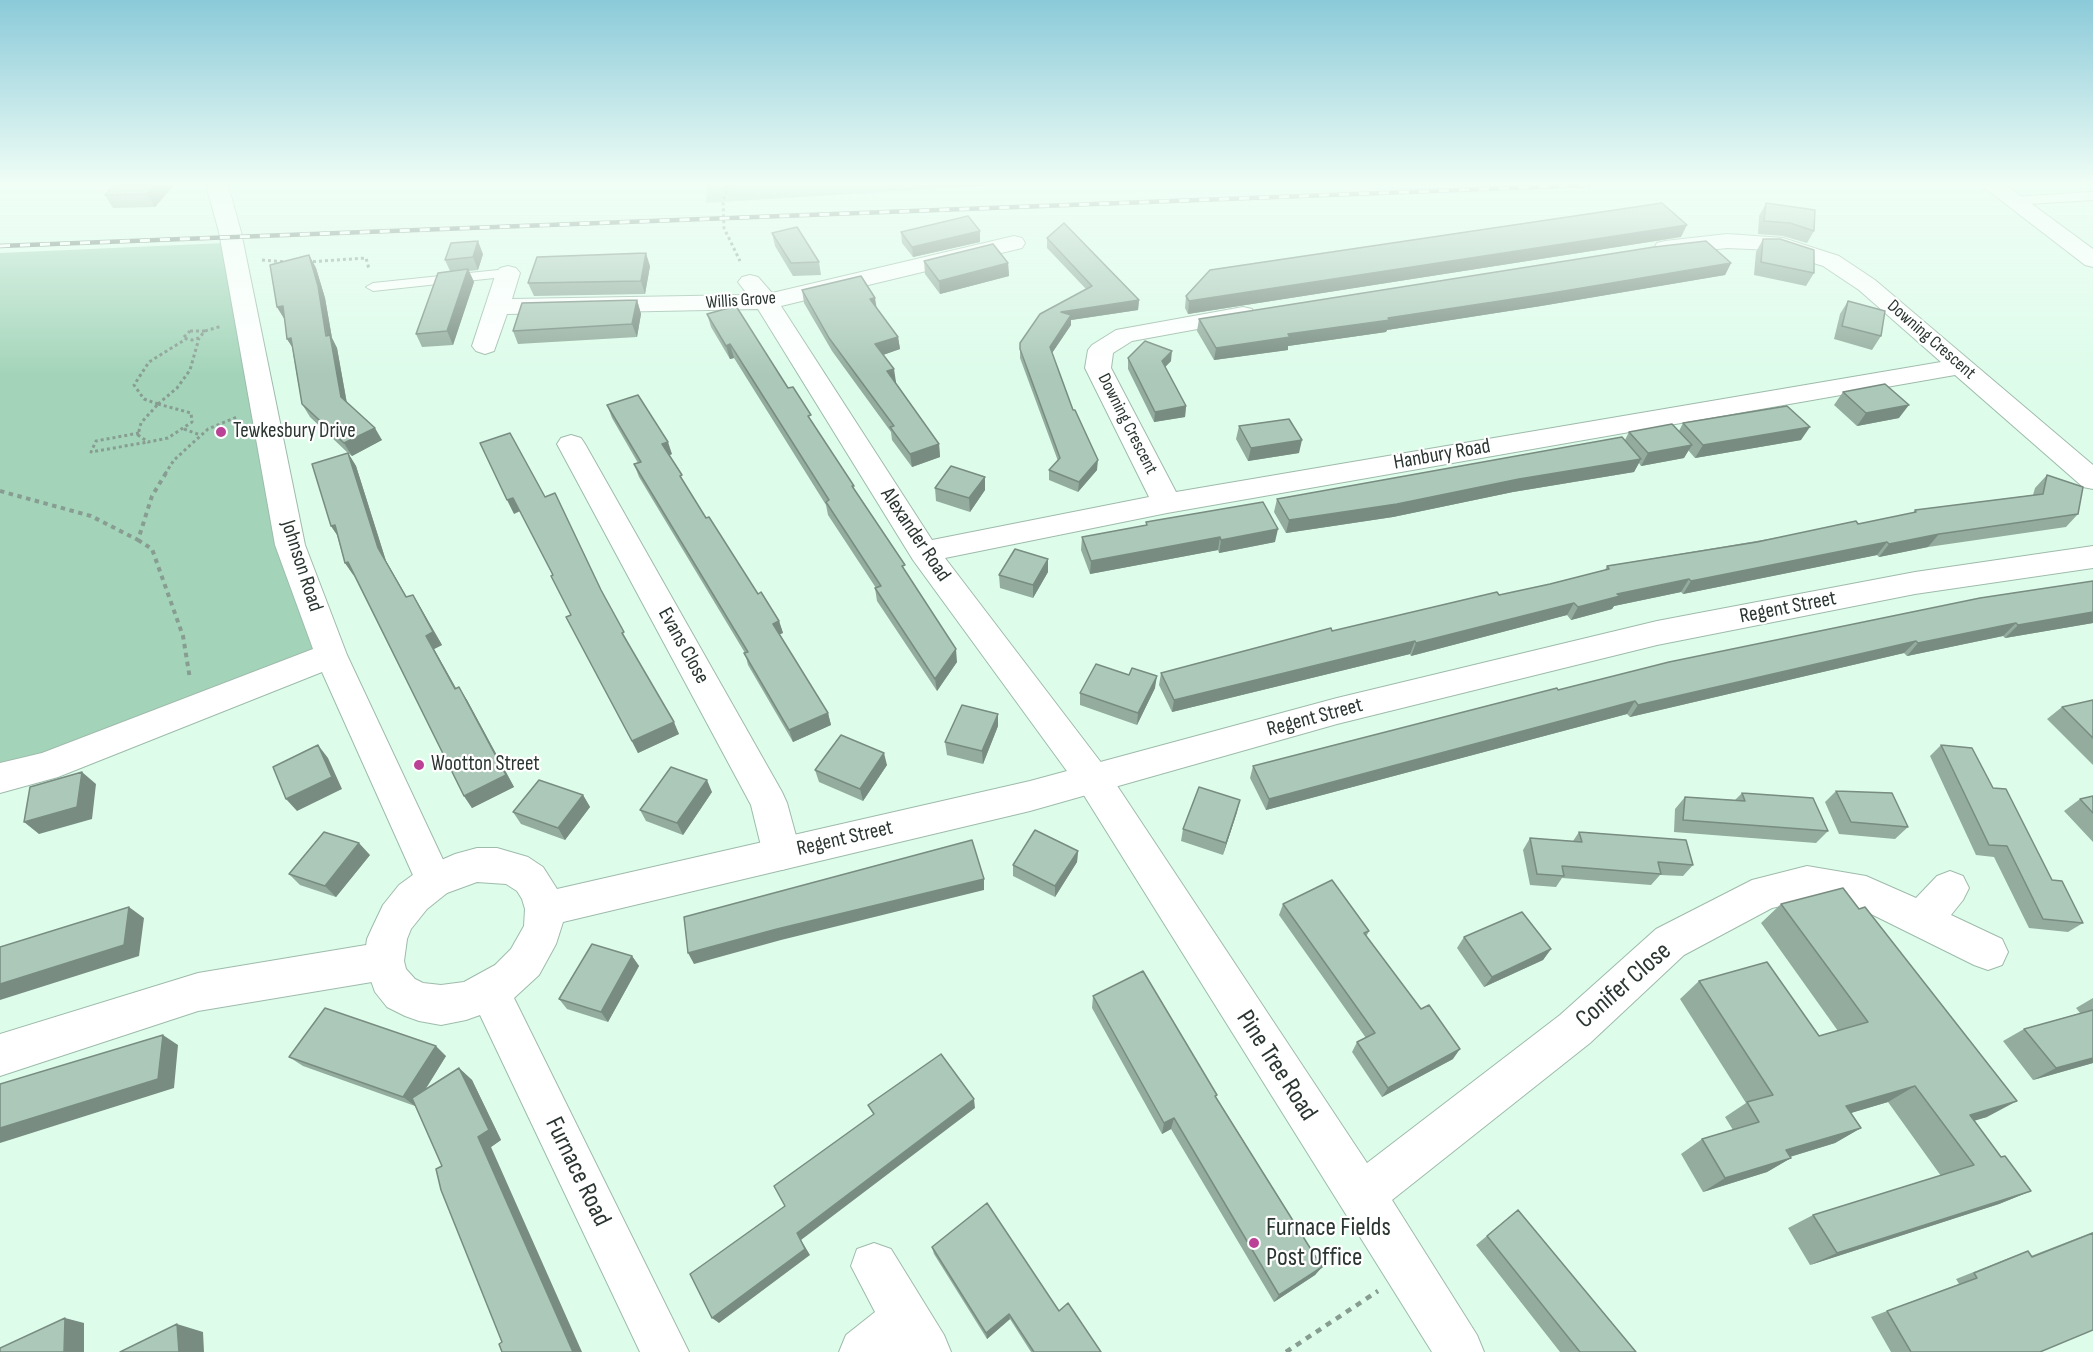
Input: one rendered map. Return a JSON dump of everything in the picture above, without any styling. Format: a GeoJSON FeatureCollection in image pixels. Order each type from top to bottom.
{"type":"FeatureCollection","features":[{"type":"Feature","properties":{"kind":"street","name":"Johnson Road"},"geometry":{"type":"LineString","coordinates":[[232,248],[290,545],[331,655],[434,881]]}},
{"type":"Feature","properties":{"kind":"street","name":"Willis Grove"},"geometry":{"type":"LineString","coordinates":[[498,307],[758,292],[993,248]]}},
{"type":"Feature","properties":{"kind":"street","name":"Downing Crescent"},"geometry":{"type":"LineString","coordinates":[[1636,252],[1668,248]]}},
{"type":"Feature","properties":{"kind":"street","name":"Downing Crescent"},"geometry":{"type":"LineString","coordinates":[[1790,248],[1831,261],[1867,285],[2093,480]]}},
{"type":"Feature","properties":{"kind":"street"},"geometry":{"type":"LineString","coordinates":[[2077,248],[2093,260]]}},
{"type":"Feature","properties":{"kind":"street"},"geometry":{"type":"LineString","coordinates":[[485,346],[508,273]]}},
{"type":"Feature","properties":{"kind":"street","name":"Alexander Road"},"geometry":{"type":"LineString","coordinates":[[758,292],[924,552],[1093,779]]}},
{"type":"Feature","properties":{"kind":"street","name":"Downing Crescent"},"geometry":{"type":"LineString","coordinates":[[1167,502],[1098,368],[1101,350],[1125,335],[1264,311]]}},
{"type":"Feature","properties":{"kind":"street","name":"Hanbury Road"},"geometry":{"type":"LineString","coordinates":[[924,552],[1167,502],[1962,366]]}},
{"type":"Feature","properties":{"kind":"street","name":"Evans Close"},"geometry":{"type":"LineString","coordinates":[[571,444],[769,803],[782,854]]}},
{"type":"Feature","properties":{"kind":"street","name":"Regent Street"},"geometry":{"type":"LineString","coordinates":[[544,909],[1093,779],[1337,711],[1657,633],[1915,583],[2093,557]]}},
{"type":"Feature","properties":{"kind":"street"},"geometry":{"type":"LineString","coordinates":[[0,778],[46,767],[331,655]]}},
{"type":"Feature","properties":{"kind":"street","name":"Pine Tree Road"},"geometry":{"type":"LineString","coordinates":[[1093,779],[1323,1139],[1362,1195],[1460,1352]]}},
{"type":"Feature","properties":{"kind":"street"},"geometry":{"type":"LineString","coordinates":[[477,865],[497,865],[515,870],[530,879],[540,892],[544,909],[543,926],[536,944],[525,962],[509,978],[489,991],[466,1001],[441,1005],[419,1002],[402,993],[389,979],[384,961],[387,939],[397,917],[413,897],[434,881],[455,871],[477,865]]}},
{"type":"Feature","properties":{"kind":"street","name":"Conifer Close"},"geometry":{"type":"LineString","coordinates":[[1362,1195],[1575,1029],[1670,942],[1765,892],[1807,883],[1866,893],[1988,952]]}},
{"type":"Feature","properties":{"kind":"street"},"geometry":{"type":"LineString","coordinates":[[1922,920],[1950,888]]}},
{"type":"Feature","properties":{"kind":"street"},"geometry":{"type":"LineString","coordinates":[[0,1055],[198,992],[384,961]]}},
{"type":"Feature","properties":{"kind":"street","name":"Furnace Road"},"geometry":{"type":"LineString","coordinates":[[489,991],[665,1352]]}},
{"type":"Feature","properties":{"kind":"street"},"geometry":{"type":"LineString","coordinates":[[863,1352],[917,1335],[874,1266]]}},
{"type":"Feature","properties":{"kind":"lane"},"geometry":{"type":"LineString","coordinates":[[373,287],[508,273]]}},
{"type":"Feature","properties":{"kind":"path"},"geometry":{"type":"LineString","coordinates":[[735,248],[758,292]]}},
{"type":"Feature","properties":{"kind":"path"},"geometry":{"type":"LineString","coordinates":[[234,259],[297,262],[366,258],[373,287]]}},
{"type":"Feature","properties":{"kind":"path"},"geometry":{"type":"LineString","coordinates":[[186,339],[183,338],[190,331],[205,331],[245,319]]}},
{"type":"Feature","properties":{"kind":"path"},"geometry":{"type":"LineString","coordinates":[[148,442],[138,435],[141,423],[177,388],[190,370],[199,338],[205,331]]}},
{"type":"Feature","properties":{"kind":"path"},"geometry":{"type":"LineString","coordinates":[[139,433],[96,441],[91,452],[168,438],[192,422],[191,413],[144,399],[134,385],[136,378],[149,362],[186,339],[199,338]]}},
{"type":"Feature","properties":{"kind":"path"},"geometry":{"type":"LineString","coordinates":[[138,540],[152,496],[174,460],[208,429],[263,407]]}},
{"type":"Feature","properties":{"kind":"path"},"geometry":{"type":"LineString","coordinates":[[184,429],[201,435]]}},
{"type":"Feature","properties":{"kind":"path"},"geometry":{"type":"LineString","coordinates":[[0,492],[91,516],[152,549],[183,636],[192,693],[197,707]]}},
{"type":"Feature","properties":{"kind":"path"},"geometry":{"type":"LineString","coordinates":[[1286,1352],[1409,1270]]}},
{"type":"Feature","properties":{"kind":"green space"},"geometry":{"type":"Polygon","coordinates":[[[110,248],[226,248],[321,653],[0,771],[0,253],[110,248]]]}},
{"type":"Feature","properties":{"kind":"building"},"geometry":{"type":"Polygon","coordinates":[[[449,248],[476,248],[473,257],[445,260],[449,248]]]}},
{"type":"Feature","properties":{"kind":"building"},"geometry":{"type":"Polygon","coordinates":[[[782,248],[810,248],[819,262],[791,263],[782,248]]]}},
{"type":"Feature","properties":{"kind":"building"},"geometry":{"type":"Polygon","coordinates":[[[976,248],[996,248],[1008,263],[939,281],[924,261],[976,248]]]}},
{"type":"Feature","properties":{"kind":"building"},"geometry":{"type":"Polygon","coordinates":[[[1056,248],[1088,248],[1139,300],[1061,312],[1071,315],[1050,347],[1073,410],[1098,460],[1079,482],[1049,470],[1060,458],[1020,349],[1020,343],[1040,314],[1092,286],[1056,248]]]}},
{"type":"Feature","properties":{"kind":"building"},"geometry":{"type":"Polygon","coordinates":[[[1358,248],[1536,248],[1189,301],[1186,296],[1210,270],[1358,248]]]}},
{"type":"Feature","properties":{"kind":"building"},"geometry":{"type":"Polygon","coordinates":[[[1647,248],[1714,248],[1731,263],[1388,318],[1390,320],[1288,334],[1290,337],[1216,348],[1199,319],[1647,248]]]}},
{"type":"Feature","properties":{"kind":"building"},"geometry":{"type":"Polygon","coordinates":[[[1762,248],[1814,250],[1814,273],[1761,262],[1762,248]]]}},
{"type":"Feature","properties":{"kind":"building"},"geometry":{"type":"Polygon","coordinates":[[[646,253],[641,281],[528,283],[537,257],[646,253]]]}},
{"type":"Feature","properties":{"kind":"building"},"geometry":{"type":"Polygon","coordinates":[[[309,255],[318,286],[326,336],[330,335],[341,397],[375,428],[344,443],[302,404],[291,338],[287,339],[283,306],[277,307],[270,265],[309,255]]]}},
{"type":"Feature","properties":{"kind":"building"},"geometry":{"type":"Polygon","coordinates":[[[468,269],[447,331],[416,334],[438,273],[468,269]]]}},
{"type":"Feature","properties":{"kind":"building"},"geometry":{"type":"Polygon","coordinates":[[[861,276],[875,298],[870,299],[898,337],[875,344],[894,369],[887,371],[939,444],[910,454],[890,427],[894,426],[829,338],[802,290],[861,276]]]}},
{"type":"Feature","properties":{"kind":"building"},"geometry":{"type":"Polygon","coordinates":[[[637,300],[632,324],[513,331],[522,303],[637,300]]]}},
{"type":"Feature","properties":{"kind":"building"},"geometry":{"type":"Polygon","coordinates":[[[1848,301],[1885,311],[1881,336],[1842,326],[1848,301]]]}},
{"type":"Feature","properties":{"kind":"building"},"geometry":{"type":"Polygon","coordinates":[[[736,306],[788,388],[793,387],[811,415],[808,416],[905,565],[902,566],[956,649],[935,679],[875,588],[881,586],[826,502],[829,500],[730,344],[726,346],[707,314],[736,306]]]}},
{"type":"Feature","properties":{"kind":"building"},"geometry":{"type":"Polygon","coordinates":[[[1145,341],[1172,351],[1162,361],[1186,406],[1155,412],[1128,358],[1145,341]]]}},
{"type":"Feature","properties":{"kind":"building"},"geometry":{"type":"Polygon","coordinates":[[[1885,384],[1909,405],[1866,413],[1843,392],[1885,384]]]}},
{"type":"Feature","properties":{"kind":"building"},"geometry":{"type":"Polygon","coordinates":[[[638,395],[668,442],[662,444],[682,475],[680,476],[758,594],[761,592],[779,621],[773,624],[828,713],[789,730],[744,653],[748,652],[634,464],[641,462],[607,405],[638,395]]]}},
{"type":"Feature","properties":{"kind":"building"},"geometry":{"type":"Polygon","coordinates":[[[1787,406],[1810,427],[1703,445],[1683,423],[1787,406]]]}},
{"type":"Feature","properties":{"kind":"building"},"geometry":{"type":"Polygon","coordinates":[[[1289,419],[1302,440],[1251,448],[1239,426],[1289,419]]]}},
{"type":"Feature","properties":{"kind":"building"},"geometry":{"type":"Polygon","coordinates":[[[1672,424],[1692,445],[1648,453],[1629,432],[1672,424]]]}},
{"type":"Feature","properties":{"kind":"building"},"geometry":{"type":"Polygon","coordinates":[[[510,433],[545,497],[555,493],[601,590],[624,632],[622,633],[674,722],[632,741],[566,617],[571,615],[551,576],[553,575],[513,498],[507,500],[480,443],[510,433]]]}},
{"type":"Feature","properties":{"kind":"building"},"geometry":{"type":"Polygon","coordinates":[[[1622,437],[1641,459],[1519,479],[1397,504],[1289,520],[1277,499],[1622,437]]]}},
{"type":"Feature","properties":{"kind":"building"},"geometry":{"type":"Polygon","coordinates":[[[348,453],[378,548],[406,597],[413,595],[433,632],[426,636],[455,689],[459,687],[506,775],[464,796],[348,562],[345,563],[335,525],[331,526],[312,464],[348,453]]]}},
{"type":"Feature","properties":{"kind":"building"},"geometry":{"type":"Polygon","coordinates":[[[951,466],[985,477],[969,498],[935,488],[951,466]]]}},
{"type":"Feature","properties":{"kind":"building"},"geometry":{"type":"Polygon","coordinates":[[[2047,475],[2083,487],[2078,514],[1939,534],[1889,544],[1887,542],[1691,581],[1689,579],[1617,594],[1620,596],[1578,607],[1574,603],[1174,700],[1161,673],[1331,628],[1332,631],[1497,592],[1499,595],[1550,584],[1609,569],[1607,566],[1757,542],[1856,521],[1858,524],[1916,512],[1915,510],[2043,494],[2047,475]]]}},
{"type":"Feature","properties":{"kind":"building"},"geometry":{"type":"Polygon","coordinates":[[[1263,502],[1278,529],[1221,540],[1220,537],[1091,561],[1082,537],[1147,525],[1146,522],[1263,502]]]}},
{"type":"Feature","properties":{"kind":"building"},"geometry":{"type":"Polygon","coordinates":[[[1015,549],[1048,559],[1033,585],[999,575],[1015,549]]]}},
{"type":"Feature","properties":{"kind":"building"},"geometry":{"type":"Polygon","coordinates":[[[2093,581],[2093,612],[2018,625],[2016,623],[1918,643],[1916,641],[1638,705],[1635,701],[1269,799],[1253,766],[1557,688],[1558,690],[1669,662],[1980,598],[2093,581]]]}},
{"type":"Feature","properties":{"kind":"building"},"geometry":{"type":"Polygon","coordinates":[[[1096,664],[1129,675],[1132,668],[1157,676],[1138,713],[1080,693],[1096,664]]]}},
{"type":"Feature","properties":{"kind":"building"},"geometry":{"type":"Polygon","coordinates":[[[2093,700],[2093,738],[2062,707],[2093,700]]]}},
{"type":"Feature","properties":{"kind":"building"},"geometry":{"type":"Polygon","coordinates":[[[962,705],[998,714],[982,751],[945,742],[962,705]]]}},
{"type":"Feature","properties":{"kind":"building"},"geometry":{"type":"Polygon","coordinates":[[[841,735],[884,753],[860,789],[815,770],[841,735]]]}},
{"type":"Feature","properties":{"kind":"building"},"geometry":{"type":"Polygon","coordinates":[[[318,745],[332,777],[286,799],[273,767],[318,745]]]}},
{"type":"Feature","properties":{"kind":"building"},"geometry":{"type":"Polygon","coordinates":[[[1941,745],[1972,748],[1993,788],[2006,789],[2052,880],[2062,881],[2083,923],[2043,919],[2007,846],[1989,845],[1941,745]]]}},
{"type":"Feature","properties":{"kind":"building"},"geometry":{"type":"Polygon","coordinates":[[[671,767],[707,780],[677,823],[640,810],[671,767]]]}},
{"type":"Feature","properties":{"kind":"building"},"geometry":{"type":"Polygon","coordinates":[[[82,772],[77,807],[24,822],[30,787],[82,772]]]}},
{"type":"Feature","properties":{"kind":"building"},"geometry":{"type":"Polygon","coordinates":[[[539,780],[583,795],[558,828],[513,812],[539,780]]]}},
{"type":"Feature","properties":{"kind":"building"},"geometry":{"type":"Polygon","coordinates":[[[1199,787],[1240,800],[1226,843],[1183,829],[1199,787]]]}},
{"type":"Feature","properties":{"kind":"building"},"geometry":{"type":"Polygon","coordinates":[[[1836,791],[1892,793],[1908,827],[1851,822],[1836,791]]]}},
{"type":"Feature","properties":{"kind":"building"},"geometry":{"type":"Polygon","coordinates":[[[1742,793],[1813,798],[1828,831],[1683,820],[1685,797],[1745,801],[1742,793]]]}},
{"type":"Feature","properties":{"kind":"building"},"geometry":{"type":"Polygon","coordinates":[[[2093,796],[2093,813],[2080,799],[2093,796]]]}},
{"type":"Feature","properties":{"kind":"building"},"geometry":{"type":"Polygon","coordinates":[[[1035,830],[1078,851],[1055,886],[1013,865],[1035,830]]]}},
{"type":"Feature","properties":{"kind":"building"},"geometry":{"type":"Polygon","coordinates":[[[324,832],[359,843],[325,886],[289,874],[324,832]]]}},
{"type":"Feature","properties":{"kind":"building"},"geometry":{"type":"Polygon","coordinates":[[[1579,832],[1686,840],[1693,865],[1658,862],[1661,874],[1562,866],[1564,876],[1537,874],[1530,838],[1582,842],[1579,832]]]}},
{"type":"Feature","properties":{"kind":"building"},"geometry":{"type":"Polygon","coordinates":[[[972,840],[984,879],[688,953],[684,917],[972,840]]]}},
{"type":"Feature","properties":{"kind":"building"},"geometry":{"type":"Polygon","coordinates":[[[1332,880],[1369,931],[1364,933],[1421,1009],[1429,1005],[1460,1049],[1388,1088],[1357,1042],[1375,1033],[1283,904],[1332,880]]]}},
{"type":"Feature","properties":{"kind":"building"},"geometry":{"type":"Polygon","coordinates":[[[1843,888],[1859,909],[1865,907],[2017,1101],[1970,1115],[2001,1157],[2005,1156],[2031,1191],[1837,1253],[1813,1215],[1974,1165],[1915,1086],[1846,1106],[1861,1128],[1786,1150],[1791,1158],[1725,1178],[1702,1139],[1759,1122],[1747,1102],[1773,1095],[1699,981],[1767,962],[1819,1036],[1868,1022],[1781,904],[1843,888]]]}},
{"type":"Feature","properties":{"kind":"building"},"geometry":{"type":"Polygon","coordinates":[[[129,907],[124,945],[0,984],[0,947],[129,907]]]}},
{"type":"Feature","properties":{"kind":"building"},"geometry":{"type":"Polygon","coordinates":[[[1522,912],[1551,949],[1492,977],[1464,937],[1522,912]]]}},
{"type":"Feature","properties":{"kind":"building"},"geometry":{"type":"Polygon","coordinates":[[[592,944],[632,956],[601,1012],[559,999],[592,944]]]}},
{"type":"Feature","properties":{"kind":"building"},"geometry":{"type":"Polygon","coordinates":[[[1143,971],[1217,1095],[1215,1096],[1322,1267],[1279,1295],[1174,1118],[1164,1123],[1093,996],[1143,971]]]}},
{"type":"Feature","properties":{"kind":"building"},"geometry":{"type":"Polygon","coordinates":[[[325,1008],[436,1046],[403,1097],[289,1057],[325,1008]]]}},
{"type":"Feature","properties":{"kind":"building"},"geometry":{"type":"Polygon","coordinates":[[[2093,1010],[2093,1058],[2056,1068],[2024,1029],[2093,1010]]]}},
{"type":"Feature","properties":{"kind":"building"},"geometry":{"type":"Polygon","coordinates":[[[163,1035],[158,1079],[0,1128],[0,1084],[163,1035]]]}},
{"type":"Feature","properties":{"kind":"building"},"geometry":{"type":"Polygon","coordinates":[[[941,1054],[974,1099],[797,1233],[805,1249],[712,1318],[690,1274],[785,1206],[774,1186],[874,1114],[868,1105],[941,1054]]]}},
{"type":"Feature","properties":{"kind":"building"},"geometry":{"type":"Polygon","coordinates":[[[459,1068],[489,1130],[478,1137],[573,1352],[502,1352],[499,1344],[502,1342],[441,1190],[436,1169],[442,1166],[412,1098],[459,1068]]]}},
{"type":"Feature","properties":{"kind":"building"},"geometry":{"type":"Polygon","coordinates":[[[987,1203],[1059,1311],[1068,1303],[1101,1352],[1034,1352],[1009,1314],[986,1333],[932,1247],[987,1203]]]}},
{"type":"Feature","properties":{"kind":"building"},"geometry":{"type":"Polygon","coordinates":[[[1518,1210],[1636,1352],[1580,1352],[1487,1236],[1518,1210]]]}},
{"type":"Feature","properties":{"kind":"building"},"geometry":{"type":"Polygon","coordinates":[[[2093,1233],[2093,1330],[2040,1352],[1911,1352],[1887,1311],[1977,1278],[1974,1273],[2028,1251],[2032,1257],[2093,1233]]]}},
{"type":"Feature","properties":{"kind":"building"},"geometry":{"type":"Polygon","coordinates":[[[65,1318],[64,1352],[0,1352],[0,1348],[65,1318]]]}},
{"type":"Feature","properties":{"kind":"building"},"geometry":{"type":"Polygon","coordinates":[[[177,1324],[179,1352],[120,1352],[177,1324]]]}},
{"type":"Feature","properties":{"kind":"place","name":"Tewkesbury Drive"},"geometry":{"type":"Point","coordinates":[221,432]}},
{"type":"Feature","properties":{"kind":"place","name":"Wootton Street"},"geometry":{"type":"Point","coordinates":[419,765]}},
{"type":"Feature","properties":{"kind":"place","name":"Furnace Fields Post Office"},"geometry":{"type":"Point","coordinates":[1254,1243]}}]}
